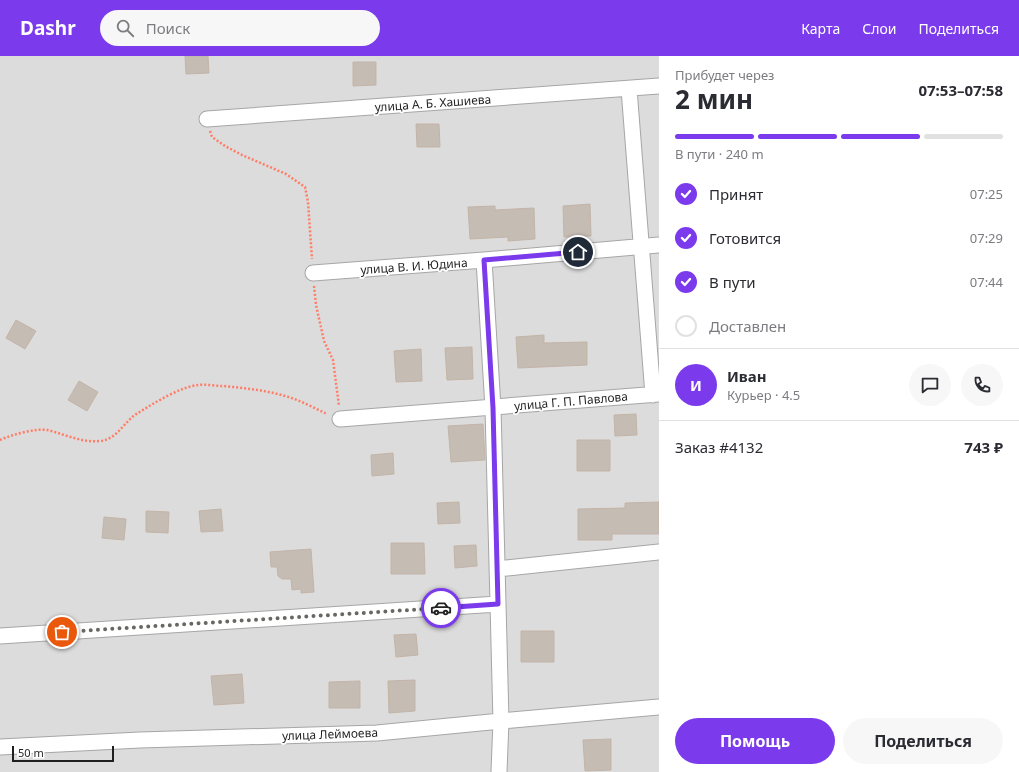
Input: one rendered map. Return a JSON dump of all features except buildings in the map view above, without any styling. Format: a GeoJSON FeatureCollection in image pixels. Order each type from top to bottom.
{"type":"FeatureCollection","features":[{"type":"Feature","properties":{"kind":"street","name":"улица А. Б. Хашиева"},"geometry":{"type":"LineString","coordinates":[[206,120],[659,86]]}},
{"type":"Feature","properties":{"kind":"street"},"geometry":{"type":"LineString","coordinates":[[629,89],[641,247],[656,395]]}},
{"type":"Feature","properties":{"kind":"street","name":"улица В. И. Юдина"},"geometry":{"type":"LineString","coordinates":[[313,273],[659,245]]}},
{"type":"Feature","properties":{"kind":"street"},"geometry":{"type":"LineString","coordinates":[[484,260],[493,408],[501,721],[499,772]]}},
{"type":"Feature","properties":{"kind":"street","name":"улица Г. П. Павлова"},"geometry":{"type":"LineString","coordinates":[[340,419],[656,395]]}},
{"type":"Feature","properties":{"kind":"street"},"geometry":{"type":"LineString","coordinates":[[497,569],[659,552]]}},
{"type":"Feature","properties":{"kind":"street"},"geometry":{"type":"LineString","coordinates":[[0,636],[498,604]]}},
{"type":"Feature","properties":{"kind":"street","name":"улица Леймоева"},"geometry":{"type":"LineString","coordinates":[[0,747],[140,740],[377,733],[659,707]]}},
{"type":"Feature","properties":{"kind":"path"},"geometry":{"type":"LineString","coordinates":[[0,440],[6,437],[36,430],[46,430],[84,441],[100,441],[108,439],[136,414],[185,388],[199,385],[250,388],[286,396],[340,419],[333,360],[324,341],[316,305],[308,202],[305,187],[286,174],[242,155],[212,137],[206,120]]}},
{"type":"Feature","properties":{"kind":"shaded area"},"geometry":{"type":"Polygon","coordinates":[[[0,56],[659,56],[659,772],[0,772],[0,56]]]}},
{"type":"Feature","properties":{"kind":"way so far"},"geometry":{"type":"LineString","coordinates":[[62,632],[441,608]]}},
{"type":"Feature","properties":{"kind":"route"},"geometry":{"type":"LineString","coordinates":[[441,608],[498,604],[493,408],[484,260],[578,252]]}}]}
